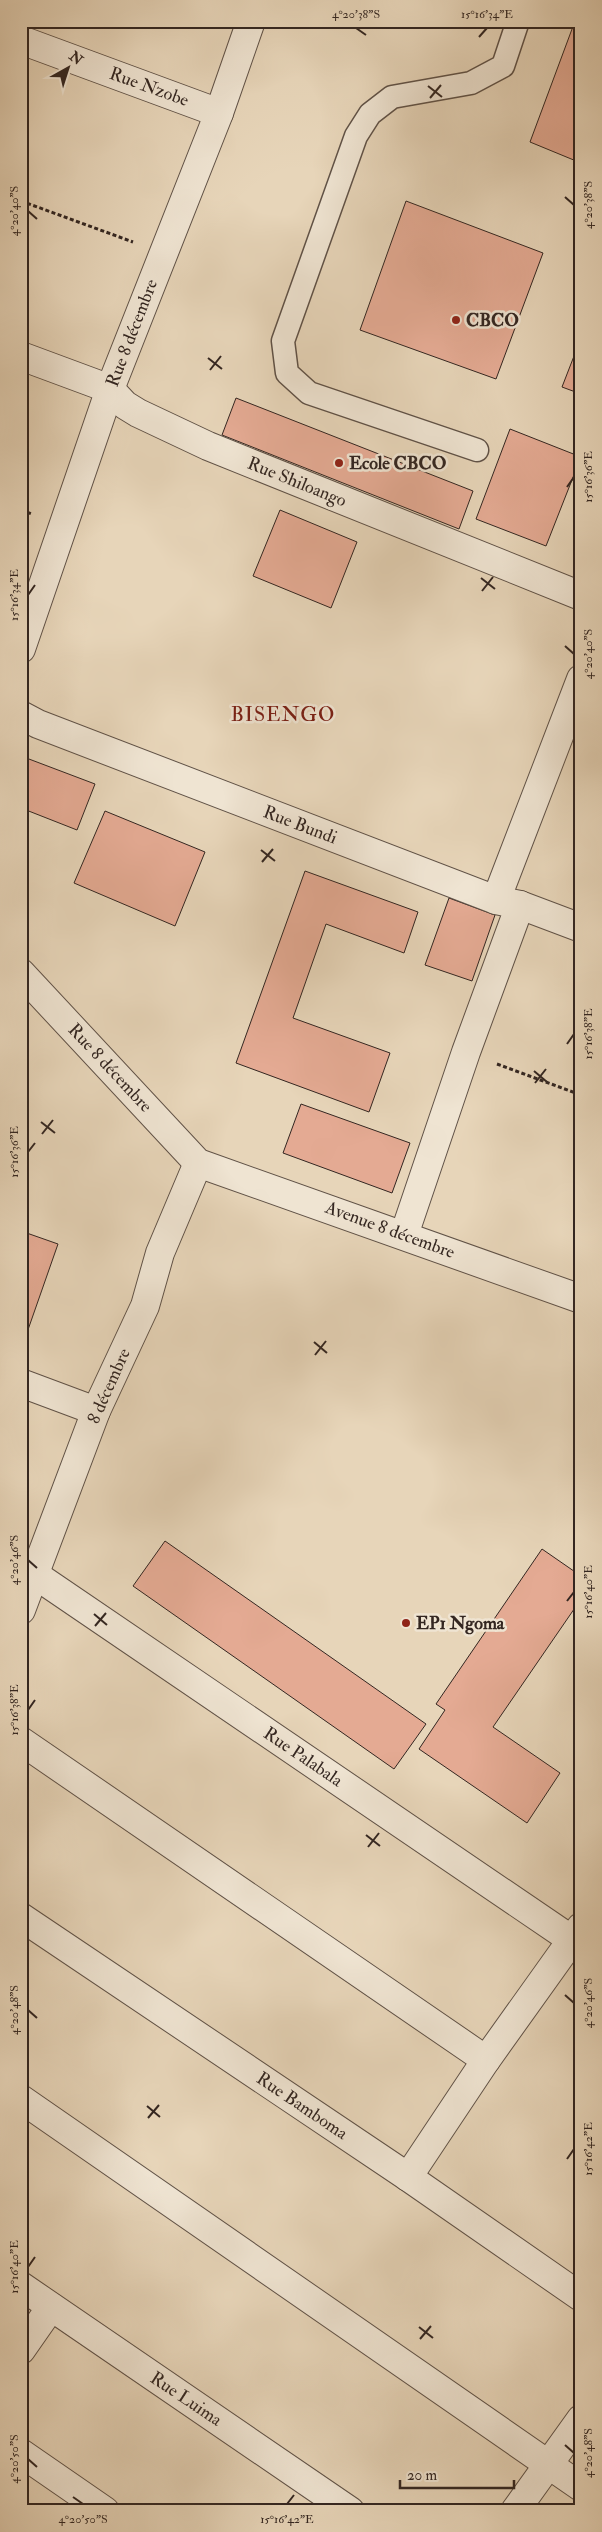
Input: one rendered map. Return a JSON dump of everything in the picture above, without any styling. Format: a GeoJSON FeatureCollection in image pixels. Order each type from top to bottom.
{"type":"FeatureCollection","features":[{"type":"Feature","properties":{"kind":"street","name":"Rue 8 décembre"},"geometry":{"type":"LineString","coordinates":[[21,648],[110,389],[220,113],[250,21]]}},
{"type":"Feature","properties":{"kind":"street","name":"Rue Nzobe"},"geometry":{"type":"LineString","coordinates":[[21,40],[220,113]]}},
{"type":"Feature","properties":{"kind":"street","name":"Rue Shiloango"},"geometry":{"type":"LineString","coordinates":[[21,356],[110,389],[125,404],[138,413],[208,446],[581,596]]}},
{"type":"Feature","properties":{"kind":"street"},"geometry":{"type":"LineString","coordinates":[[404,1235],[466,1052],[508,903],[581,679]]}},
{"type":"Feature","properties":{"kind":"street","name":"Rue Bundi"},"geometry":{"type":"LineString","coordinates":[[21,714],[38,724],[508,903],[581,928]]}},
{"type":"Feature","properties":{"kind":"street","name":"Rue 8 décembre"},"geometry":{"type":"LineString","coordinates":[[21,973],[198,1163]]}},
{"type":"Feature","properties":{"kind":"street","name":"Avenue 8 décembre"},"geometry":{"type":"LineString","coordinates":[[198,1163],[581,1299]]}},
{"type":"Feature","properties":{"kind":"street","name":"8 décembre"},"geometry":{"type":"LineString","coordinates":[[21,1610],[96,1411],[146,1306],[160,1253],[198,1163]]}},
{"type":"Feature","properties":{"kind":"street"},"geometry":{"type":"LineString","coordinates":[[21,1383],[96,1411]]}},
{"type":"Feature","properties":{"kind":"street","name":"Rue Palabala"},"geometry":{"type":"LineString","coordinates":[[34,1574],[576,1934]]}},
{"type":"Feature","properties":{"kind":"street"},"geometry":{"type":"LineString","coordinates":[[21,1741],[486,2060]]}},
{"type":"Feature","properties":{"kind":"street","name":"Rue Bamboma"},"geometry":{"type":"LineString","coordinates":[[21,1917],[408,2177],[581,2297]]}},
{"type":"Feature","properties":{"kind":"street"},"geometry":{"type":"LineString","coordinates":[[408,2177],[486,2060],[576,1934]]}},
{"type":"Feature","properties":{"kind":"street"},"geometry":{"type":"LineString","coordinates":[[21,2099],[581,2487]]}},
{"type":"Feature","properties":{"kind":"street","name":"Rue Luima"},"geometry":{"type":"LineString","coordinates":[[21,2286],[350,2511]]}},
{"type":"Feature","properties":{"kind":"street"},"geometry":{"type":"LineString","coordinates":[[21,2350],[51,2307]]}},
{"type":"Feature","properties":{"kind":"street"},"geometry":{"type":"LineString","coordinates":[[515,2511],[581,2419]]}},
{"type":"Feature","properties":{"kind":"street"},"geometry":{"type":"LineString","coordinates":[[21,2453],[106,2511]]}},
{"type":"Feature","properties":{"kind":"lane"},"geometry":{"type":"LineString","coordinates":[[477,450],[309,393],[287,372],[283,341],[356,136],[370,114],[392,97],[471,83],[503,66],[518,21]]}},
{"type":"Feature","properties":{"kind":"path"},"geometry":{"type":"LineString","coordinates":[[21,201],[163,254]]}},
{"type":"Feature","properties":{"kind":"path"},"geometry":{"type":"LineString","coordinates":[[466,1052],[581,1095]]}},
{"type":"Feature","properties":{"kind":"building"},"geometry":{"type":"Polygon","coordinates":[[[575,21],[581,21],[581,163],[530,142],[575,21]]]}},
{"type":"Feature","properties":{"kind":"building","name":"CBCO"},"geometry":{"type":"Polygon","coordinates":[[[406,201],[543,253],[496,379],[360,330],[406,201]]]}},
{"type":"Feature","properties":{"kind":"building"},"geometry":{"type":"Polygon","coordinates":[[[581,338],[581,394],[562,387],[581,338]]]}},
{"type":"Feature","properties":{"kind":"building"},"geometry":{"type":"Polygon","coordinates":[[[236,398],[473,491],[459,529],[222,435],[236,398]]]}},
{"type":"Feature","properties":{"kind":"building"},"geometry":{"type":"Polygon","coordinates":[[[510,429],[581,457],[546,546],[476,519],[510,429]]]}},
{"type":"Feature","properties":{"kind":"building"},"geometry":{"type":"Polygon","coordinates":[[[280,510],[357,542],[331,608],[253,576],[280,510]]]}},
{"type":"Feature","properties":{"kind":"building"},"geometry":{"type":"Polygon","coordinates":[[[21,756],[95,784],[77,830],[21,808],[21,756]]]}},
{"type":"Feature","properties":{"kind":"building"},"geometry":{"type":"Polygon","coordinates":[[[105,811],[205,852],[175,926],[74,883],[105,811]]]}},
{"type":"Feature","properties":{"kind":"building"},"geometry":{"type":"Polygon","coordinates":[[[305,871],[418,912],[404,953],[326,924],[293,1018],[390,1053],[369,1112],[236,1063],[305,871]]]}},
{"type":"Feature","properties":{"kind":"building"},"geometry":{"type":"Polygon","coordinates":[[[449,898],[495,915],[472,981],[425,965],[449,898]]]}},
{"type":"Feature","properties":{"kind":"building"},"geometry":{"type":"Polygon","coordinates":[[[301,1104],[410,1143],[392,1193],[283,1153],[301,1104]]]}},
{"type":"Feature","properties":{"kind":"building"},"geometry":{"type":"Polygon","coordinates":[[[21,1231],[58,1244],[23,1344],[21,1344],[21,1231]]]}},
{"type":"Feature","properties":{"kind":"building"},"geometry":{"type":"Polygon","coordinates":[[[165,1541],[426,1724],[394,1769],[133,1586],[165,1541]]]}},
{"type":"Feature","properties":{"kind":"building","name":"EP1 Ngoma"},"geometry":{"type":"Polygon","coordinates":[[[542,1549],[581,1576],[581,1599],[493,1727],[560,1773],[527,1823],[419,1749],[445,1710],[436,1704],[542,1549]]]}},
{"type":"Feature","properties":{"kind":"place","name":"CBCO"},"geometry":{"type":"Point","coordinates":[456,320]}},
{"type":"Feature","properties":{"kind":"place","name":"Ecole CBCO"},"geometry":{"type":"Point","coordinates":[339,463]}},
{"type":"Feature","properties":{"kind":"place","name":"EP1 Ngoma"},"geometry":{"type":"Point","coordinates":[406,1623]}},
{"type":"Feature","properties":{"kind":"district","name":"BISENGO"},"geometry":{"type":"Point","coordinates":[283,714]}}]}
